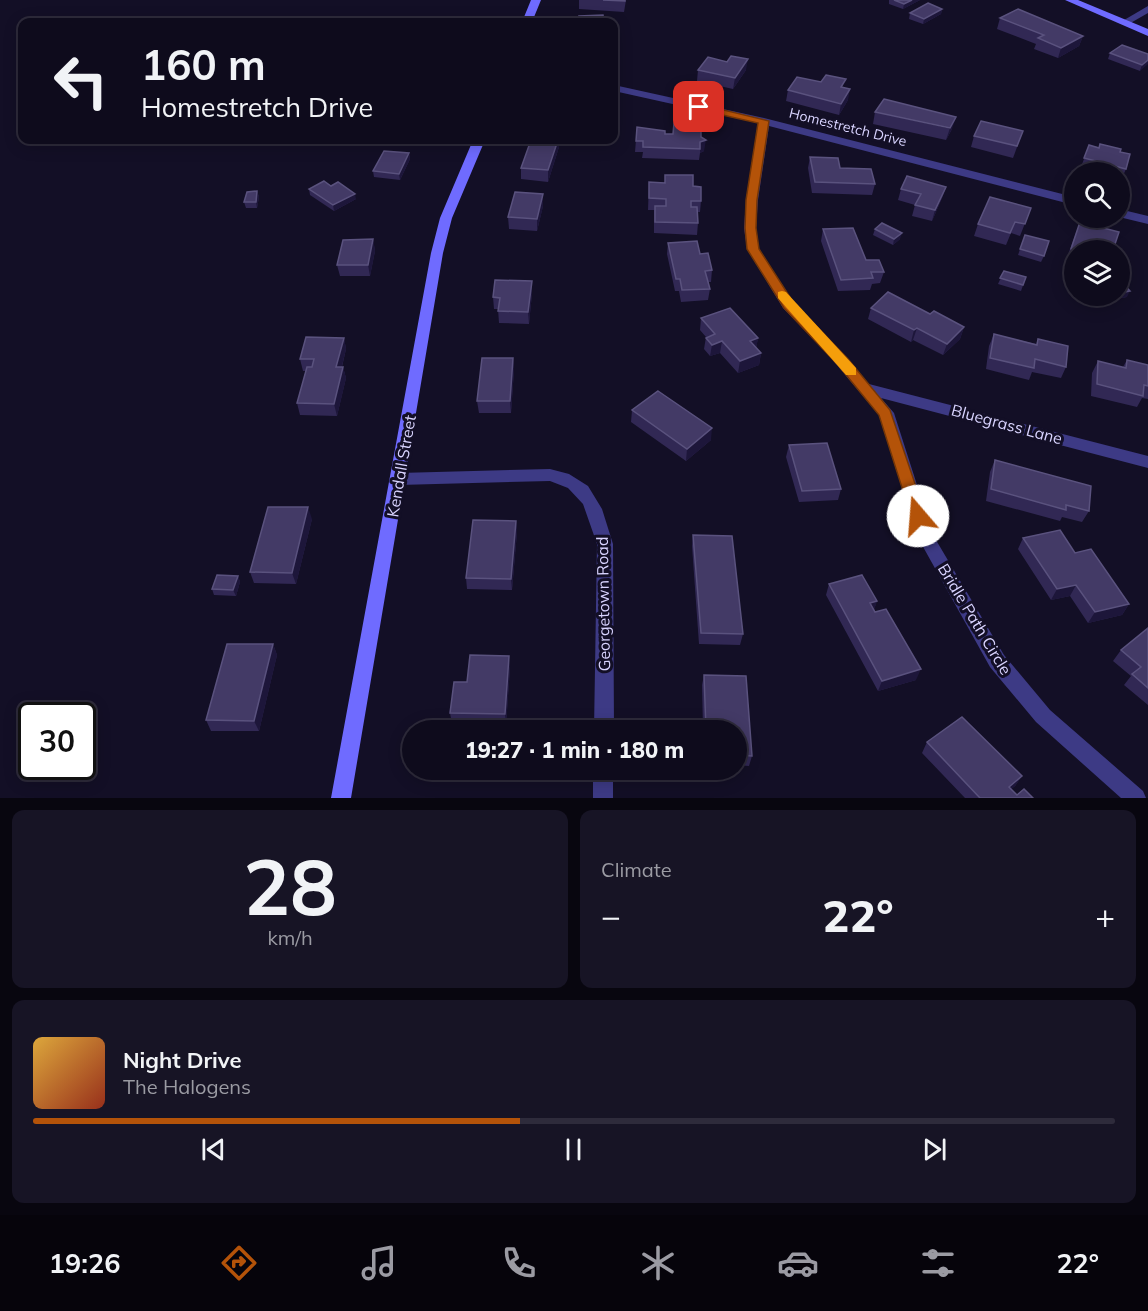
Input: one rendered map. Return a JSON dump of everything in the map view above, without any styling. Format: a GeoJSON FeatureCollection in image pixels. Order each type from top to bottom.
{"type":"FeatureCollection","features":[{"type":"Feature","properties":{"kind":"street"},"geometry":{"type":"LineString","coordinates":[[529,18],[536,0]]}},
{"type":"Feature","properties":{"kind":"street"},"geometry":{"type":"LineString","coordinates":[[1070,0],[1148,33]]}},
{"type":"Feature","properties":{"kind":"street"},"geometry":{"type":"LineString","coordinates":[[1124,22],[1148,9]]}},
{"type":"Feature","properties":{"kind":"street","name":"Homestretch Drive"},"geometry":{"type":"LineString","coordinates":[[618,89],[764,121],[1064,198]]}},
{"type":"Feature","properties":{"kind":"street","name":"Bridle Path Circle"},"geometry":{"type":"LineString","coordinates":[[764,121],[752,200],[750,228],[753,249],[788,305],[866,388],[886,413],[925,536],[998,661],[1043,716],[1136,798]]}},
{"type":"Feature","properties":{"kind":"street","name":"Kendall Street"},"geometry":{"type":"LineString","coordinates":[[341,798],[437,254],[446,218],[477,144]]}},
{"type":"Feature","properties":{"kind":"street"},"geometry":{"type":"LineString","coordinates":[[1130,216],[1148,220]]}},
{"type":"Feature","properties":{"kind":"street","name":"Bluegrass Lane"},"geometry":{"type":"LineString","coordinates":[[866,388],[1148,462]]}},
{"type":"Feature","properties":{"kind":"street","name":"Georgetown Road"},"geometry":{"type":"LineString","coordinates":[[399,479],[550,476],[571,481],[587,494],[600,524],[605,544],[604,720]]}},
{"type":"Feature","properties":{"kind":"street"},"geometry":{"type":"LineString","coordinates":[[603,780],[603,798]]}},
{"type":"Feature","properties":{"kind":"building"},"geometry":{"type":"Polygon","coordinates":[[[894,0],[912,0],[904,4],[894,0]]]}},
{"type":"Feature","properties":{"kind":"building"},"geometry":{"type":"Polygon","coordinates":[[[928,3],[942,9],[924,19],[910,13],[928,3]]]}},
{"type":"Feature","properties":{"kind":"building"},"geometry":{"type":"Polygon","coordinates":[[[1018,9],[1083,36],[1061,48],[1038,38],[1044,35],[1000,18],[1018,9]]]}},
{"type":"Feature","properties":{"kind":"building"},"geometry":{"type":"Polygon","coordinates":[[[603,15],[603,18],[579,18],[579,16],[603,15]]]}},
{"type":"Feature","properties":{"kind":"building"},"geometry":{"type":"Polygon","coordinates":[[[1122,45],[1148,54],[1148,60],[1142,65],[1110,53],[1122,45]]]}},
{"type":"Feature","properties":{"kind":"building"},"geometry":{"type":"Polygon","coordinates":[[[731,56],[748,59],[735,78],[698,70],[708,57],[727,62],[731,56]]]}},
{"type":"Feature","properties":{"kind":"building"},"geometry":{"type":"Polygon","coordinates":[[[826,75],[846,79],[841,87],[850,89],[841,104],[788,90],[797,77],[821,82],[826,75]]]}},
{"type":"Feature","properties":{"kind":"building"},"geometry":{"type":"Polygon","coordinates":[[[884,99],[956,117],[950,128],[875,112],[884,99]]]}},
{"type":"Feature","properties":{"kind":"building"},"geometry":{"type":"Polygon","coordinates":[[[981,121],[1023,131],[1017,146],[974,136],[981,121]]]}},
{"type":"Feature","properties":{"kind":"building"},"geometry":{"type":"Polygon","coordinates":[[[674,123],[701,125],[701,137],[706,140],[700,142],[700,149],[643,147],[643,141],[636,141],[637,127],[673,134],[674,123]]]}},
{"type":"Feature","properties":{"kind":"building"},"geometry":{"type":"Polygon","coordinates":[[[530,144],[557,144],[548,170],[521,168],[530,144]]]}},
{"type":"Feature","properties":{"kind":"building"},"geometry":{"type":"Polygon","coordinates":[[[1100,144],[1121,149],[1120,152],[1130,154],[1128,162],[1099,162],[1084,158],[1089,145],[1099,148],[1100,144]]]}},
{"type":"Feature","properties":{"kind":"building"},"geometry":{"type":"Polygon","coordinates":[[[384,151],[409,153],[399,174],[373,171],[384,151]]]}},
{"type":"Feature","properties":{"kind":"building"},"geometry":{"type":"Polygon","coordinates":[[[810,157],[838,158],[840,168],[871,169],[875,184],[815,182],[810,157]]]}},
{"type":"Feature","properties":{"kind":"building"},"geometry":{"type":"Polygon","coordinates":[[[665,175],[693,175],[693,186],[701,187],[701,201],[691,201],[691,207],[697,207],[698,223],[655,222],[655,206],[666,206],[666,199],[649,198],[649,182],[665,183],[665,175]]]}},
{"type":"Feature","properties":{"kind":"building"},"geometry":{"type":"Polygon","coordinates":[[[907,176],[946,187],[935,210],[915,205],[921,194],[901,189],[907,176]]]}},
{"type":"Feature","properties":{"kind":"building"},"geometry":{"type":"Polygon","coordinates":[[[324,181],[331,186],[338,182],[355,194],[333,205],[309,189],[324,181]]]}},
{"type":"Feature","properties":{"kind":"building"},"geometry":{"type":"Polygon","coordinates":[[[257,191],[256,202],[244,202],[247,192],[257,191]]]}},
{"type":"Feature","properties":{"kind":"building"},"geometry":{"type":"Polygon","coordinates":[[[515,192],[543,194],[537,219],[508,217],[515,192]]]}},
{"type":"Feature","properties":{"kind":"building"},"geometry":{"type":"Polygon","coordinates":[[[990,197],[1031,208],[1025,224],[1015,222],[1010,233],[978,224],[990,197]]]}},
{"type":"Feature","properties":{"kind":"building"},"geometry":{"type":"Polygon","coordinates":[[[882,223],[902,233],[894,239],[875,229],[882,223]]]}},
{"type":"Feature","properties":{"kind":"building"},"geometry":{"type":"Polygon","coordinates":[[[853,228],[866,260],[879,260],[884,272],[871,272],[873,278],[841,280],[823,229],[853,228]]]}},
{"type":"Feature","properties":{"kind":"building"},"geometry":{"type":"Polygon","coordinates":[[[1078,228],[1103,228],[1119,232],[1116,240],[1074,240],[1078,228]]]}},
{"type":"Feature","properties":{"kind":"building"},"geometry":{"type":"Polygon","coordinates":[[[1025,235],[1049,241],[1044,256],[1020,249],[1025,235]]]}},
{"type":"Feature","properties":{"kind":"building"},"geometry":{"type":"Polygon","coordinates":[[[373,239],[368,265],[337,265],[343,240],[373,239]]]}},
{"type":"Feature","properties":{"kind":"building"},"geometry":{"type":"Polygon","coordinates":[[[697,241],[700,254],[708,253],[712,270],[705,271],[710,289],[682,290],[680,279],[676,279],[668,243],[697,241]]]}},
{"type":"Feature","properties":{"kind":"building"},"geometry":{"type":"Polygon","coordinates":[[[1004,271],[1026,277],[1023,285],[1000,278],[1004,271]]]}},
{"type":"Feature","properties":{"kind":"building"},"geometry":{"type":"Polygon","coordinates":[[[495,280],[532,281],[528,312],[498,311],[500,298],[493,297],[495,280]]]}},
{"type":"Feature","properties":{"kind":"building"},"geometry":{"type":"Polygon","coordinates":[[[888,292],[930,314],[934,311],[964,327],[947,344],[917,328],[914,330],[871,308],[888,292]]]}},
{"type":"Feature","properties":{"kind":"building"},"geometry":{"type":"Polygon","coordinates":[[[730,308],[758,338],[750,341],[761,353],[740,361],[722,341],[712,345],[706,338],[715,334],[701,318],[730,308]]]}},
{"type":"Feature","properties":{"kind":"building"},"geometry":{"type":"Polygon","coordinates":[[[994,334],[1037,345],[1038,339],[1068,346],[1066,367],[1035,359],[1034,368],[990,358],[994,334]]]}},
{"type":"Feature","properties":{"kind":"building"},"geometry":{"type":"Polygon","coordinates":[[[306,337],[344,338],[336,367],[343,367],[334,404],[297,403],[307,367],[312,367],[314,359],[300,359],[306,337]]]}},
{"type":"Feature","properties":{"kind":"building"},"geometry":{"type":"Polygon","coordinates":[[[482,358],[513,358],[510,401],[477,401],[482,358]]]}},
{"type":"Feature","properties":{"kind":"building"},"geometry":{"type":"Polygon","coordinates":[[[1127,360],[1148,365],[1148,386],[1144,385],[1143,396],[1097,384],[1098,361],[1126,368],[1127,360]]]}},
{"type":"Feature","properties":{"kind":"building"},"geometry":{"type":"Polygon","coordinates":[[[658,391],[712,428],[687,449],[632,410],[658,391]]]}},
{"type":"Feature","properties":{"kind":"building"},"geometry":{"type":"Polygon","coordinates":[[[827,443],[841,489],[802,491],[789,445],[827,443]]]}},
{"type":"Feature","properties":{"kind":"building"},"geometry":{"type":"Polygon","coordinates":[[[995,460],[1091,486],[1089,511],[1066,505],[1066,510],[991,489],[995,460]]]}},
{"type":"Feature","properties":{"kind":"building"},"geometry":{"type":"Polygon","coordinates":[[[268,507],[308,507],[292,573],[250,572],[268,507]]]}},
{"type":"Feature","properties":{"kind":"building"},"geometry":{"type":"Polygon","coordinates":[[[473,520],[516,521],[511,579],[466,578],[473,520]]]}},
{"type":"Feature","properties":{"kind":"building"},"geometry":{"type":"Polygon","coordinates":[[[1060,530],[1075,553],[1091,549],[1129,604],[1095,612],[1076,585],[1057,589],[1023,538],[1060,530]]]}},
{"type":"Feature","properties":{"kind":"building"},"geometry":{"type":"Polygon","coordinates":[[[693,535],[732,536],[743,634],[701,633],[693,535]]]}},
{"type":"Feature","properties":{"kind":"building"},"geometry":{"type":"Polygon","coordinates":[[[217,575],[238,576],[233,590],[212,589],[217,575]]]}},
{"type":"Feature","properties":{"kind":"building"},"geometry":{"type":"Polygon","coordinates":[[[862,575],[877,601],[870,603],[875,612],[886,609],[921,669],[882,681],[829,584],[862,575]]]}},
{"type":"Feature","properties":{"kind":"building"},"geometry":{"type":"Polygon","coordinates":[[[1148,628],[1148,688],[1132,674],[1141,667],[1121,650],[1148,628]]]}},
{"type":"Feature","properties":{"kind":"building"},"geometry":{"type":"Polygon","coordinates":[[[227,644],[273,644],[254,721],[206,720],[227,644]]]}},
{"type":"Feature","properties":{"kind":"building"},"geometry":{"type":"Polygon","coordinates":[[[470,655],[509,656],[505,714],[450,713],[454,682],[467,682],[470,655]]]}},
{"type":"Feature","properties":{"kind":"building"},"geometry":{"type":"Polygon","coordinates":[[[704,675],[746,676],[752,756],[747,756],[747,720],[706,720],[704,675]]]}},
{"type":"Feature","properties":{"kind":"building"},"geometry":{"type":"Polygon","coordinates":[[[962,717],[1022,776],[1009,787],[1017,795],[1024,789],[1033,798],[980,798],[927,742],[962,717]]]}},
{"type":"Feature","properties":{"kind":"slow traffic"},"geometry":{"type":"LineString","coordinates":[[782,295],[806,325],[851,371]]}},
{"type":"Feature","properties":{"kind":"route"},"geometry":{"type":"LineString","coordinates":[[699,107],[764,121],[752,200],[750,228],[753,249],[788,305],[843,362],[886,413],[918,516]]}}]}
